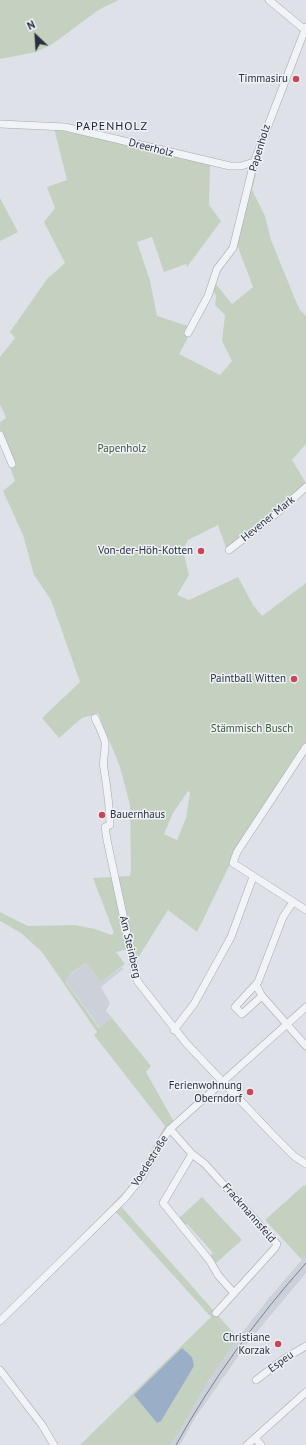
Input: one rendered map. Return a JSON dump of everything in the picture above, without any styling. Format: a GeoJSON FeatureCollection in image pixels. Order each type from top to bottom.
{"type":"FeatureCollection","features":[{"type":"Feature","properties":{"kind":"street"},"geometry":{"type":"LineString","coordinates":[[269,0],[305,28]]}},
{"type":"Feature","properties":{"kind":"street","name":"Papenholz"},"geometry":{"type":"LineString","coordinates":[[188,333],[208,296],[217,269],[233,248],[254,162],[305,28]]}},
{"type":"Feature","properties":{"kind":"street","name":"Dreerholz"},"geometry":{"type":"LineString","coordinates":[[0,124],[65,127],[230,166],[241,166],[254,162]]}},
{"type":"Feature","properties":{"kind":"street"},"geometry":{"type":"LineString","coordinates":[[0,435],[12,464]]}},
{"type":"Feature","properties":{"kind":"street","name":"Hevener Mark"},"geometry":{"type":"LineString","coordinates":[[229,550],[306,488]]}},
{"type":"Feature","properties":{"kind":"street","name":"Am Steinberg"},"geometry":{"type":"LineString","coordinates":[[95,718],[105,741],[103,760],[109,794],[108,810],[110,818],[110,825],[105,827],[107,840],[134,966],[134,973],[138,982],[174,1030],[272,1134],[294,1156],[306,1164]]}},
{"type":"Feature","properties":{"kind":"street"},"geometry":{"type":"LineString","coordinates":[[306,747],[237,852],[233,863],[306,910]]}},
{"type":"Feature","properties":{"kind":"street"},"geometry":{"type":"LineString","coordinates":[[174,1030],[194,1004],[231,937],[253,876]]}},
{"type":"Feature","properties":{"kind":"street"},"geometry":{"type":"LineString","coordinates":[[262,996],[242,1014],[235,1007],[256,986],[283,917],[293,902]]}},
{"type":"Feature","properties":{"kind":"street"},"geometry":{"type":"LineString","coordinates":[[256,986],[262,996],[288,1023],[306,1046]]}},
{"type":"Feature","properties":{"kind":"street","name":"Voedestraße"},"geometry":{"type":"LineString","coordinates":[[0,1321],[124,1199],[142,1177],[170,1128],[306,1007]]}},
{"type":"Feature","properties":{"kind":"street","name":"Frackmannsfeld"},"geometry":{"type":"LineString","coordinates":[[170,1128],[192,1154],[205,1164],[277,1244],[216,1313]]}},
{"type":"Feature","properties":{"kind":"street"},"geometry":{"type":"LineString","coordinates":[[192,1154],[163,1203],[210,1261],[218,1275],[233,1292]]}},
{"type":"Feature","properties":{"kind":"street","name":"Espeu"},"geometry":{"type":"LineString","coordinates":[[256,1380],[284,1359],[306,1346]]}},
{"type":"Feature","properties":{"kind":"street"},"geometry":{"type":"LineString","coordinates":[[0,1370],[42,1425],[54,1445]]}},
{"type":"Feature","properties":{"kind":"street"},"geometry":{"type":"LineString","coordinates":[[247,1445],[306,1392]]}},
{"type":"Feature","properties":{"kind":"street"},"geometry":{"type":"LineString","coordinates":[[255,1438],[262,1445]]}},
{"type":"Feature","properties":{"kind":"shaded area"},"geometry":{"type":"Polygon","coordinates":[[[86,963],[101,982],[122,967],[123,969],[101,987],[110,1003],[106,1011],[112,1018],[100,1028],[64,979],[86,963]]]}},
{"type":"Feature","properties":{"kind":"shaded area"},"geometry":{"type":"Polygon","coordinates":[[[306,1255],[306,1273],[246,1345],[195,1418],[180,1445],[171,1445],[209,1380],[238,1338],[269,1298],[306,1255]]]}},
{"type":"Feature","properties":{"kind":"green space"},"geometry":{"type":"Polygon","coordinates":[[[0,0],[119,0],[100,9],[51,45],[36,52],[0,59],[0,0]]]}},
{"type":"Feature","properties":{"kind":"green space","name":"Stämmisch Busch"},"geometry":{"type":"Polygon","coordinates":[[[54,128],[210,164],[209,205],[221,221],[187,267],[186,264],[164,272],[152,237],[137,242],[150,281],[157,316],[188,326],[190,334],[179,354],[220,375],[232,361],[222,341],[225,315],[215,305],[216,296],[212,288],[215,283],[232,304],[253,287],[236,242],[254,172],[256,174],[252,190],[265,216],[271,240],[295,299],[300,310],[306,316],[306,444],[292,460],[306,483],[306,493],[228,553],[218,525],[188,540],[183,550],[189,575],[177,595],[189,600],[238,577],[253,605],[262,616],[306,583],[306,744],[235,854],[197,932],[168,910],[136,961],[133,948],[116,952],[125,964],[101,982],[86,963],[71,973],[65,981],[99,1028],[112,1018],[151,1066],[146,1072],[174,1122],[133,1185],[118,1203],[238,1338],[209,1380],[171,1445],[80,1445],[211,1317],[116,1212],[0,1326],[0,1317],[55,1264],[125,1191],[139,1173],[165,1126],[94,1035],[97,1032],[42,952],[21,933],[0,921],[0,912],[28,926],[75,925],[95,929],[111,935],[114,933],[93,878],[130,876],[131,869],[130,805],[120,767],[98,713],[82,718],[59,738],[42,718],[80,682],[51,600],[34,575],[23,535],[3,491],[15,481],[0,439],[0,422],[6,418],[0,404],[0,357],[15,338],[10,332],[47,279],[65,263],[44,222],[55,208],[47,187],[67,180],[54,128]],[[188,791],[173,813],[164,834],[177,840],[186,818],[190,793],[188,791]]]}},
{"type":"Feature","properties":{"kind":"green space"},"geometry":{"type":"Polygon","coordinates":[[[0,198],[18,232],[0,241],[0,198]]]}},
{"type":"Feature","properties":{"kind":"green space"},"geometry":{"type":"Polygon","coordinates":[[[304,1185],[306,1186],[306,1255],[302,1260],[265,1220],[304,1185]]]}},
{"type":"Feature","properties":{"kind":"green space"},"geometry":{"type":"Polygon","coordinates":[[[202,1197],[242,1240],[216,1263],[210,1256],[213,1253],[187,1224],[184,1226],[178,1219],[202,1197]]]}},
{"type":"Feature","properties":{"kind":"water"},"geometry":{"type":"Polygon","coordinates":[[[182,1348],[192,1357],[194,1366],[161,1421],[157,1423],[134,1395],[182,1348]]]}},
{"type":"Feature","properties":{"kind":"tram line"},"geometry":{"type":"LineString","coordinates":[[176,1445],[220,1373],[236,1350],[306,1263]]}},
{"type":"Feature","properties":{"kind":"place","name":"Timmasiru"},"geometry":{"type":"Point","coordinates":[296,79]}},
{"type":"Feature","properties":{"kind":"place","name":"Von-der-Höh-Kotten"},"geometry":{"type":"Point","coordinates":[201,551]}},
{"type":"Feature","properties":{"kind":"place","name":"Paintball Witten"},"geometry":{"type":"Point","coordinates":[294,679]}},
{"type":"Feature","properties":{"kind":"place","name":"Bauernhaus"},"geometry":{"type":"Point","coordinates":[102,815]}},
{"type":"Feature","properties":{"kind":"place","name":"Ferienwohnung Oberndorf"},"geometry":{"type":"Point","coordinates":[250,1092]}},
{"type":"Feature","properties":{"kind":"place","name":"Christiane Korzak"},"geometry":{"type":"Point","coordinates":[278,1344]}},
{"type":"Feature","properties":{"kind":"district","name":"PAPENHOLZ"},"geometry":{"type":"Point","coordinates":[112,127]}}]}
